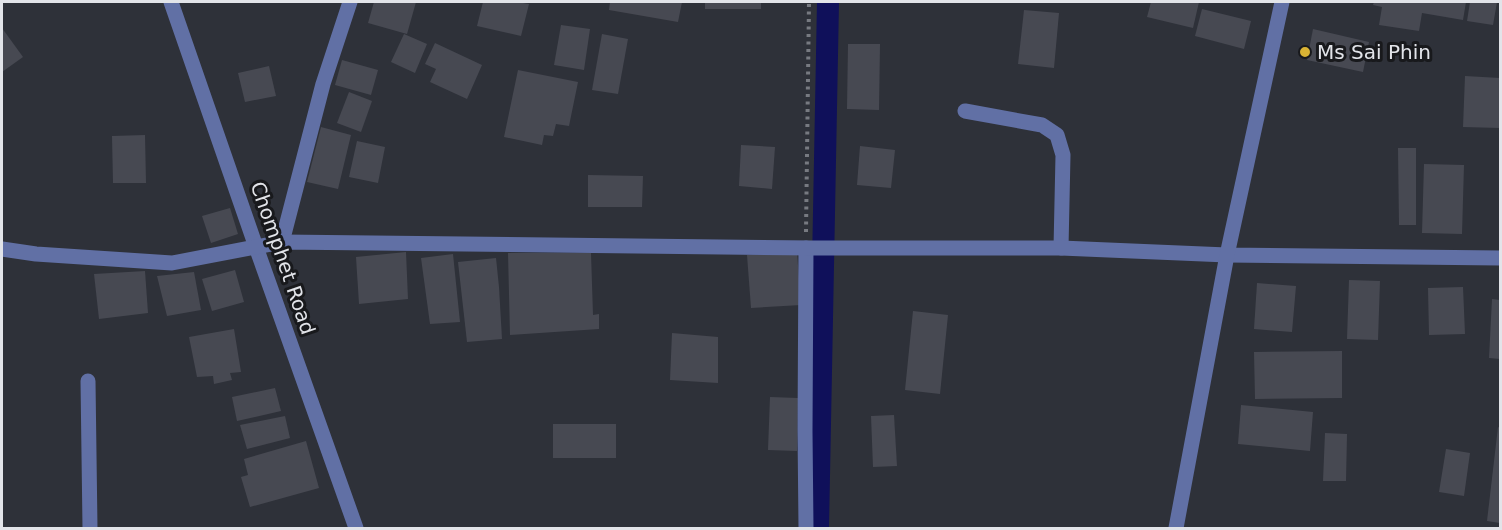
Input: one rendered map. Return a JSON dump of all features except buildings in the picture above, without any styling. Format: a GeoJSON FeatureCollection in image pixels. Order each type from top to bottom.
{"type":"FeatureCollection","features":[{"type":"Feature","properties":{"kind":"street","name":"Chomphet Road"},"geometry":{"type":"LineString","coordinates":[[171,2],[356,528]]}},
{"type":"Feature","properties":{"kind":"street"},"geometry":{"type":"LineString","coordinates":[[282,242],[323,84],[350,2]]}},
{"type":"Feature","properties":{"kind":"street"},"geometry":{"type":"LineString","coordinates":[[1176,528],[1227,255],[1282,2]]}},
{"type":"Feature","properties":{"kind":"street"},"geometry":{"type":"LineString","coordinates":[[965,111],[1042,125],[1057,135],[1063,155],[1061,248]]}},
{"type":"Feature","properties":{"kind":"street"},"geometry":{"type":"LineString","coordinates":[[2,249],[36,254],[172,263],[282,242],[809,248],[1061,248],[1227,255],[1500,258]]}},
{"type":"Feature","properties":{"kind":"street"},"geometry":{"type":"LineString","coordinates":[[806,528],[805,431],[809,248]]}},
{"type":"Feature","properties":{"kind":"street"},"geometry":{"type":"LineString","coordinates":[[88,381],[90,528]]}},
{"type":"Feature","properties":{"kind":"path"},"geometry":{"type":"LineString","coordinates":[[809,2],[809,248]]}},
{"type":"Feature","properties":{"kind":"waterway"},"geometry":{"type":"LineString","coordinates":[[818,528],[828,2]]}},
{"type":"Feature","properties":{"kind":"place","name":"Ms Sai Phin"},"geometry":{"type":"Point","coordinates":[1305,52]}}]}
